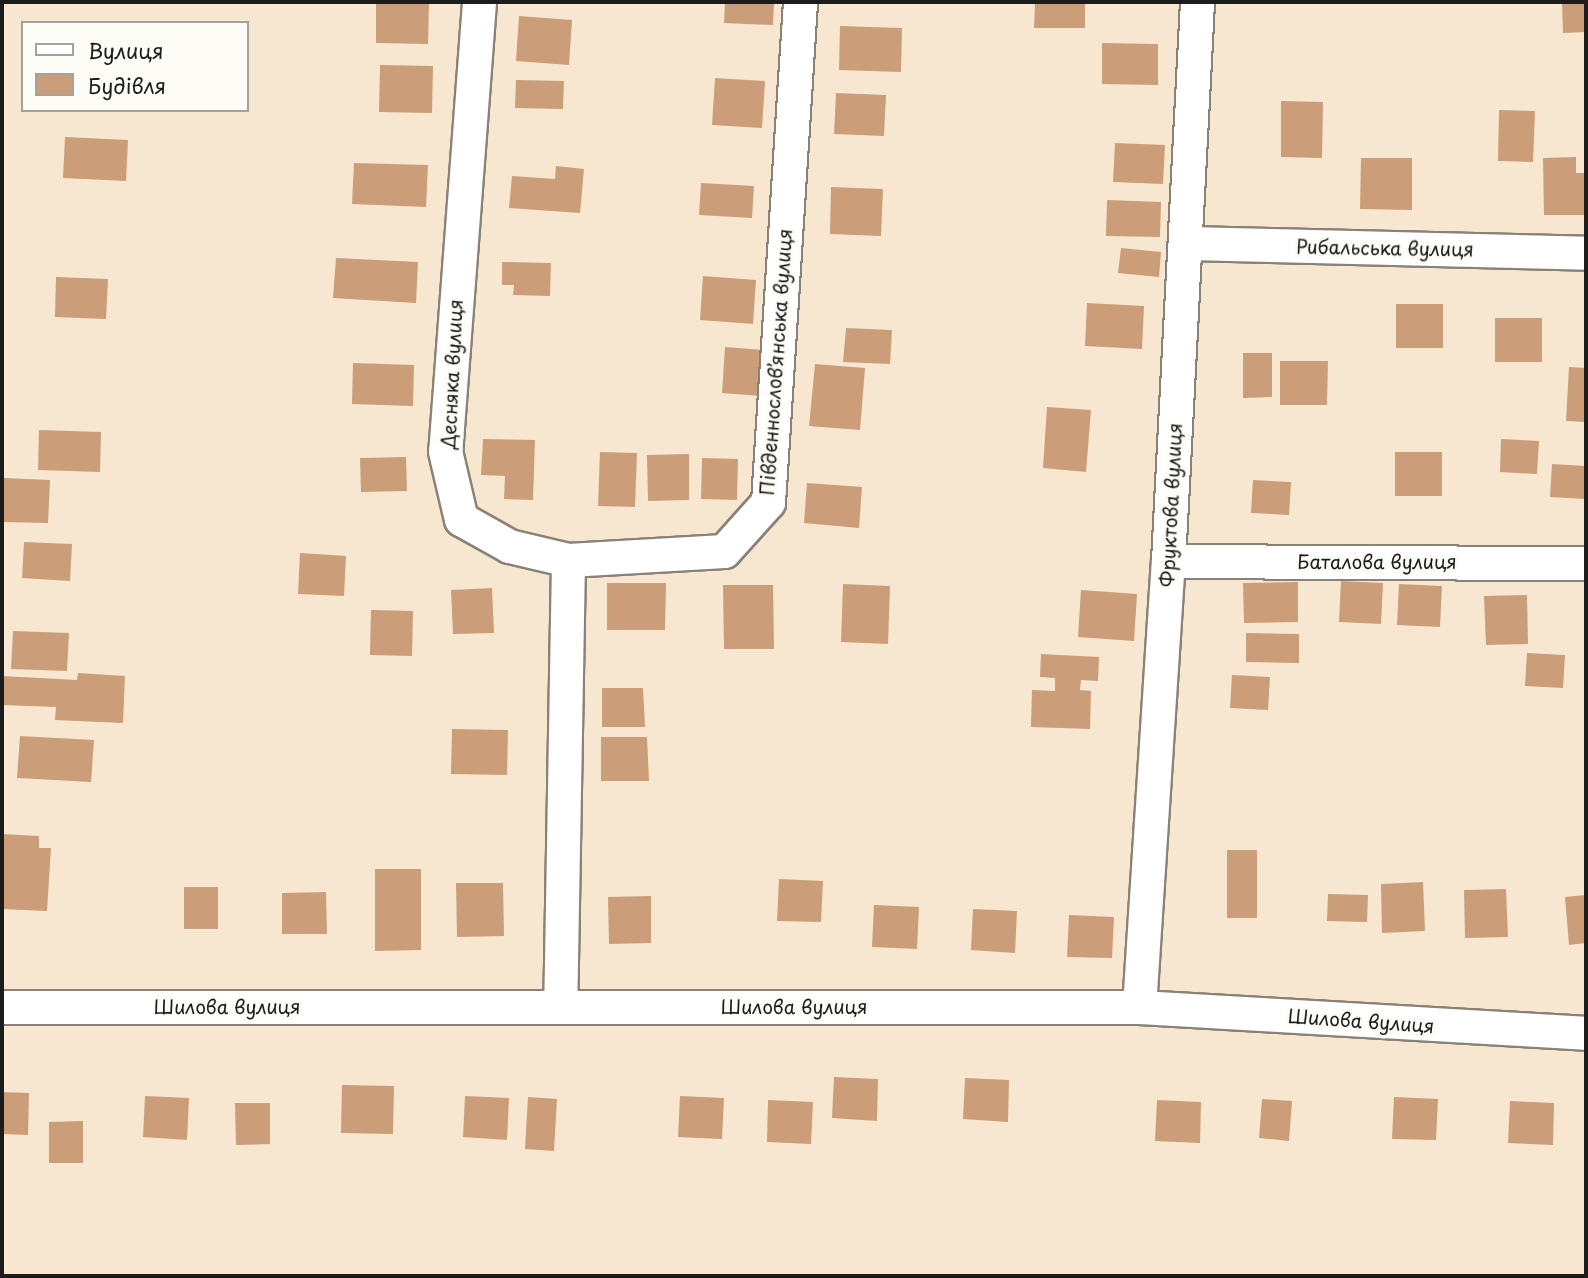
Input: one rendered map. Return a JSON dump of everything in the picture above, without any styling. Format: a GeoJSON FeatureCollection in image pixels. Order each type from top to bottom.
{"type":"FeatureCollection","features":[{"type":"Feature","properties":{"kind":"street","name":"Десняка вулиця"},"geometry":{"type":"LineString","coordinates":[[478,2],[445,451],[461,519],[509,546],[568,560]]}},
{"type":"Feature","properties":{"kind":"street","name":"Південнослов’янська вулиця"},"geometry":{"type":"LineString","coordinates":[[568,560],[724,551],[768,502],[800,2]]}},
{"type":"Feature","properties":{"kind":"street","name":"Фруктова вулиця"},"geometry":{"type":"LineString","coordinates":[[1139,1007],[1168,561],[1197,2]]}},
{"type":"Feature","properties":{"kind":"street","name":"Рибальська вулиця"},"geometry":{"type":"LineString","coordinates":[[1185,243],[1586,253]]}},
{"type":"Feature","properties":{"kind":"street"},"geometry":{"type":"LineString","coordinates":[[560,1006],[568,560]]}},
{"type":"Feature","properties":{"kind":"street","name":"Баталова вулиця"},"geometry":{"type":"LineString","coordinates":[[1168,561],[1586,563]]}},
{"type":"Feature","properties":{"kind":"street","name":"Шилова вулиця"},"geometry":{"type":"LineString","coordinates":[[2,1007],[1139,1007],[1586,1033]]}},
{"type":"Feature","properties":{"kind":"building"},"geometry":{"type":"Polygon","coordinates":[[[376,2],[429,2],[428,44],[376,43],[376,2]]]}},
{"type":"Feature","properties":{"kind":"building"},"geometry":{"type":"Polygon","coordinates":[[[725,2],[774,2],[773,25],[724,23],[725,2]]]}},
{"type":"Feature","properties":{"kind":"building"},"geometry":{"type":"Polygon","coordinates":[[[1035,2],[1085,2],[1085,28],[1034,28],[1035,2]]]}},
{"type":"Feature","properties":{"kind":"building"},"geometry":{"type":"Polygon","coordinates":[[[1562,2],[1586,2],[1586,32],[1563,33],[1562,2]]]}},
{"type":"Feature","properties":{"kind":"building"},"geometry":{"type":"Polygon","coordinates":[[[519,16],[572,20],[569,65],[516,61],[519,16]]]}},
{"type":"Feature","properties":{"kind":"building"},"geometry":{"type":"Polygon","coordinates":[[[840,26],[902,28],[901,72],[839,70],[840,26]]]}},
{"type":"Feature","properties":{"kind":"building"},"geometry":{"type":"Polygon","coordinates":[[[1102,43],[1158,44],[1158,85],[1102,84],[1102,43]]]}},
{"type":"Feature","properties":{"kind":"building"},"geometry":{"type":"Polygon","coordinates":[[[380,65],[433,66],[432,113],[379,112],[380,65]]]}},
{"type":"Feature","properties":{"kind":"building"},"geometry":{"type":"Polygon","coordinates":[[[715,78],[765,81],[762,128],[712,125],[715,78]]]}},
{"type":"Feature","properties":{"kind":"building"},"geometry":{"type":"Polygon","coordinates":[[[516,80],[564,81],[563,109],[515,108],[516,80]]]}},
{"type":"Feature","properties":{"kind":"building"},"geometry":{"type":"Polygon","coordinates":[[[836,93],[886,95],[884,136],[834,134],[836,93]]]}},
{"type":"Feature","properties":{"kind":"building"},"geometry":{"type":"Polygon","coordinates":[[[1281,101],[1323,102],[1322,158],[1281,157],[1281,101]]]}},
{"type":"Feature","properties":{"kind":"building"},"geometry":{"type":"Polygon","coordinates":[[[1499,110],[1535,111],[1533,162],[1498,161],[1499,110]]]}},
{"type":"Feature","properties":{"kind":"building"},"geometry":{"type":"Polygon","coordinates":[[[65,137],[128,140],[126,181],[63,178],[65,137]]]}},
{"type":"Feature","properties":{"kind":"building"},"geometry":{"type":"Polygon","coordinates":[[[1115,143],[1165,145],[1163,184],[1113,182],[1115,143]]]}},
{"type":"Feature","properties":{"kind":"building"},"geometry":{"type":"Polygon","coordinates":[[[1576,157],[1576,173],[1586,173],[1586,215],[1544,215],[1543,158],[1576,157]]]}},
{"type":"Feature","properties":{"kind":"building"},"geometry":{"type":"Polygon","coordinates":[[[1361,158],[1412,158],[1412,210],[1360,209],[1361,158]]]}},
{"type":"Feature","properties":{"kind":"building"},"geometry":{"type":"Polygon","coordinates":[[[354,163],[428,165],[426,207],[352,204],[354,163]]]}},
{"type":"Feature","properties":{"kind":"building"},"geometry":{"type":"Polygon","coordinates":[[[556,166],[584,169],[580,213],[509,208],[512,176],[555,179],[556,166]]]}},
{"type":"Feature","properties":{"kind":"building"},"geometry":{"type":"Polygon","coordinates":[[[701,183],[754,186],[752,218],[699,215],[701,183]]]}},
{"type":"Feature","properties":{"kind":"building"},"geometry":{"type":"Polygon","coordinates":[[[831,187],[883,189],[881,236],[830,234],[831,187]]]}},
{"type":"Feature","properties":{"kind":"building"},"geometry":{"type":"Polygon","coordinates":[[[1107,200],[1161,202],[1160,237],[1106,236],[1107,200]]]}},
{"type":"Feature","properties":{"kind":"building"},"geometry":{"type":"Polygon","coordinates":[[[1121,248],[1161,252],[1159,277],[1118,273],[1121,248]]]}},
{"type":"Feature","properties":{"kind":"building"},"geometry":{"type":"Polygon","coordinates":[[[336,258],[418,262],[416,303],[333,298],[336,258]]]}},
{"type":"Feature","properties":{"kind":"building"},"geometry":{"type":"Polygon","coordinates":[[[502,262],[551,263],[550,296],[513,295],[514,285],[502,285],[502,262]]]}},
{"type":"Feature","properties":{"kind":"building"},"geometry":{"type":"Polygon","coordinates":[[[703,276],[756,280],[753,324],[700,320],[703,276]]]}},
{"type":"Feature","properties":{"kind":"building"},"geometry":{"type":"Polygon","coordinates":[[[56,277],[108,279],[106,319],[55,317],[56,277]]]}},
{"type":"Feature","properties":{"kind":"building"},"geometry":{"type":"Polygon","coordinates":[[[1087,303],[1144,306],[1142,349],[1085,346],[1087,303]]]}},
{"type":"Feature","properties":{"kind":"building"},"geometry":{"type":"Polygon","coordinates":[[[1396,304],[1443,304],[1443,348],[1396,348],[1396,304]]]}},
{"type":"Feature","properties":{"kind":"building"},"geometry":{"type":"Polygon","coordinates":[[[1495,318],[1542,318],[1542,362],[1495,362],[1495,318]]]}},
{"type":"Feature","properties":{"kind":"building"},"geometry":{"type":"Polygon","coordinates":[[[846,328],[892,330],[890,364],[843,362],[846,328]]]}},
{"type":"Feature","properties":{"kind":"building"},"geometry":{"type":"Polygon","coordinates":[[[725,347],[765,350],[761,396],[722,393],[725,347]]]}},
{"type":"Feature","properties":{"kind":"building"},"geometry":{"type":"Polygon","coordinates":[[[1243,353],[1272,353],[1272,397],[1243,398],[1243,353]]]}},
{"type":"Feature","properties":{"kind":"building"},"geometry":{"type":"Polygon","coordinates":[[[1280,361],[1328,361],[1327,405],[1280,405],[1280,361]]]}},
{"type":"Feature","properties":{"kind":"building"},"geometry":{"type":"Polygon","coordinates":[[[353,363],[414,365],[413,406],[352,404],[353,363]]]}},
{"type":"Feature","properties":{"kind":"building"},"geometry":{"type":"Polygon","coordinates":[[[815,364],[865,368],[860,430],[809,426],[815,364]]]}},
{"type":"Feature","properties":{"kind":"building"},"geometry":{"type":"Polygon","coordinates":[[[1569,367],[1586,368],[1586,422],[1566,421],[1569,367]]]}},
{"type":"Feature","properties":{"kind":"building"},"geometry":{"type":"Polygon","coordinates":[[[1047,407],[1091,410],[1086,472],[1043,468],[1047,407]]]}},
{"type":"Feature","properties":{"kind":"building"},"geometry":{"type":"Polygon","coordinates":[[[39,430],[101,432],[100,472],[38,470],[39,430]]]}},
{"type":"Feature","properties":{"kind":"building"},"geometry":{"type":"Polygon","coordinates":[[[483,439],[535,440],[533,500],[504,499],[505,476],[481,475],[483,439]]]}},
{"type":"Feature","properties":{"kind":"building"},"geometry":{"type":"Polygon","coordinates":[[[1501,439],[1539,441],[1537,474],[1500,472],[1501,439]]]}},
{"type":"Feature","properties":{"kind":"building"},"geometry":{"type":"Polygon","coordinates":[[[600,452],[637,453],[635,507],[598,506],[600,452]]]}},
{"type":"Feature","properties":{"kind":"building"},"geometry":{"type":"Polygon","coordinates":[[[1395,452],[1442,452],[1442,496],[1395,496],[1395,452]]]}},
{"type":"Feature","properties":{"kind":"building"},"geometry":{"type":"Polygon","coordinates":[[[689,454],[689,500],[648,501],[647,455],[689,454]]]}},
{"type":"Feature","properties":{"kind":"building"},"geometry":{"type":"Polygon","coordinates":[[[406,457],[407,491],[361,492],[360,458],[406,457]]]}},
{"type":"Feature","properties":{"kind":"building"},"geometry":{"type":"Polygon","coordinates":[[[702,458],[738,459],[737,500],[701,499],[702,458]]]}},
{"type":"Feature","properties":{"kind":"building"},"geometry":{"type":"Polygon","coordinates":[[[1552,464],[1586,466],[1586,499],[1550,497],[1552,464]]]}},
{"type":"Feature","properties":{"kind":"building"},"geometry":{"type":"Polygon","coordinates":[[[4,478],[50,480],[48,523],[3,522],[4,478]]]}},
{"type":"Feature","properties":{"kind":"building"},"geometry":{"type":"Polygon","coordinates":[[[1253,480],[1291,482],[1289,515],[1251,513],[1253,480]]]}},
{"type":"Feature","properties":{"kind":"building"},"geometry":{"type":"Polygon","coordinates":[[[807,483],[862,487],[859,528],[804,523],[807,483]]]}},
{"type":"Feature","properties":{"kind":"building"},"geometry":{"type":"Polygon","coordinates":[[[24,542],[72,544],[70,581],[22,578],[24,542]]]}},
{"type":"Feature","properties":{"kind":"building"},"geometry":{"type":"Polygon","coordinates":[[[300,553],[346,556],[344,596],[298,594],[300,553]]]}},
{"type":"Feature","properties":{"kind":"building"},"geometry":{"type":"Polygon","coordinates":[[[1341,581],[1383,583],[1381,624],[1339,622],[1341,581]]]}},
{"type":"Feature","properties":{"kind":"building"},"geometry":{"type":"Polygon","coordinates":[[[1298,582],[1298,622],[1244,623],[1243,583],[1298,582]]]}},
{"type":"Feature","properties":{"kind":"building"},"geometry":{"type":"Polygon","coordinates":[[[607,583],[666,583],[665,630],[607,630],[607,583]]]}},
{"type":"Feature","properties":{"kind":"building"},"geometry":{"type":"Polygon","coordinates":[[[843,584],[890,586],[888,644],[841,642],[843,584]]]}},
{"type":"Feature","properties":{"kind":"building"},"geometry":{"type":"Polygon","coordinates":[[[1399,584],[1442,586],[1440,627],[1397,625],[1399,584]]]}},
{"type":"Feature","properties":{"kind":"building"},"geometry":{"type":"Polygon","coordinates":[[[723,585],[773,585],[774,649],[724,649],[723,585]]]}},
{"type":"Feature","properties":{"kind":"building"},"geometry":{"type":"Polygon","coordinates":[[[492,588],[494,633],[453,634],[451,590],[492,588]]]}},
{"type":"Feature","properties":{"kind":"building"},"geometry":{"type":"Polygon","coordinates":[[[1081,590],[1137,594],[1134,641],[1078,637],[1081,590]]]}},
{"type":"Feature","properties":{"kind":"building"},"geometry":{"type":"Polygon","coordinates":[[[1527,595],[1528,644],[1486,645],[1484,596],[1527,595]]]}},
{"type":"Feature","properties":{"kind":"building"},"geometry":{"type":"Polygon","coordinates":[[[371,610],[413,611],[412,656],[370,655],[371,610]]]}},
{"type":"Feature","properties":{"kind":"building"},"geometry":{"type":"Polygon","coordinates":[[[13,631],[69,633],[67,671],[11,669],[13,631]]]}},
{"type":"Feature","properties":{"kind":"building"},"geometry":{"type":"Polygon","coordinates":[[[1246,633],[1299,634],[1299,663],[1246,662],[1246,633]]]}},
{"type":"Feature","properties":{"kind":"building"},"geometry":{"type":"Polygon","coordinates":[[[1527,653],[1565,655],[1563,688],[1525,686],[1527,653]]]}},
{"type":"Feature","properties":{"kind":"building"},"geometry":{"type":"Polygon","coordinates":[[[1041,654],[1099,657],[1098,681],[1081,680],[1080,690],[1091,691],[1090,729],[1031,727],[1032,690],[1055,691],[1055,678],[1040,677],[1041,654]]]}},
{"type":"Feature","properties":{"kind":"building"},"geometry":{"type":"Polygon","coordinates":[[[78,673],[125,676],[123,723],[55,720],[56,707],[2,705],[2,676],[77,680],[78,673]]]}},
{"type":"Feature","properties":{"kind":"building"},"geometry":{"type":"Polygon","coordinates":[[[1232,675],[1270,677],[1268,710],[1230,708],[1232,675]]]}},
{"type":"Feature","properties":{"kind":"building"},"geometry":{"type":"Polygon","coordinates":[[[602,688],[643,688],[645,727],[602,727],[602,688]]]}},
{"type":"Feature","properties":{"kind":"building"},"geometry":{"type":"Polygon","coordinates":[[[452,729],[508,730],[507,775],[451,774],[452,729]]]}},
{"type":"Feature","properties":{"kind":"building"},"geometry":{"type":"Polygon","coordinates":[[[20,736],[94,740],[91,782],[17,778],[20,736]]]}},
{"type":"Feature","properties":{"kind":"building"},"geometry":{"type":"Polygon","coordinates":[[[601,737],[647,737],[649,781],[601,781],[601,737]]]}},
{"type":"Feature","properties":{"kind":"building"},"geometry":{"type":"Polygon","coordinates":[[[2,834],[39,836],[39,848],[51,848],[47,911],[2,909],[2,834]]]}},
{"type":"Feature","properties":{"kind":"building"},"geometry":{"type":"Polygon","coordinates":[[[1227,850],[1257,850],[1257,918],[1227,918],[1227,850]]]}},
{"type":"Feature","properties":{"kind":"building"},"geometry":{"type":"Polygon","coordinates":[[[375,869],[421,869],[421,950],[375,951],[375,869]]]}},
{"type":"Feature","properties":{"kind":"building"},"geometry":{"type":"Polygon","coordinates":[[[779,879],[823,881],[821,922],[777,921],[779,879]]]}},
{"type":"Feature","properties":{"kind":"building"},"geometry":{"type":"Polygon","coordinates":[[[1423,882],[1425,931],[1382,933],[1381,884],[1423,882]]]}},
{"type":"Feature","properties":{"kind":"building"},"geometry":{"type":"Polygon","coordinates":[[[456,883],[503,883],[504,936],[457,937],[456,883]]]}},
{"type":"Feature","properties":{"kind":"building"},"geometry":{"type":"Polygon","coordinates":[[[184,887],[218,887],[218,929],[184,929],[184,887]]]}},
{"type":"Feature","properties":{"kind":"building"},"geometry":{"type":"Polygon","coordinates":[[[1506,889],[1508,937],[1465,938],[1464,890],[1506,889]]]}},
{"type":"Feature","properties":{"kind":"building"},"geometry":{"type":"Polygon","coordinates":[[[326,892],[327,934],[282,934],[282,893],[326,892]]]}},
{"type":"Feature","properties":{"kind":"building"},"geometry":{"type":"Polygon","coordinates":[[[1328,894],[1368,895],[1367,922],[1327,921],[1328,894]]]}},
{"type":"Feature","properties":{"kind":"building"},"geometry":{"type":"Polygon","coordinates":[[[1586,895],[1586,943],[1569,945],[1565,897],[1586,895]]]}},
{"type":"Feature","properties":{"kind":"building"},"geometry":{"type":"Polygon","coordinates":[[[651,896],[651,943],[609,944],[608,897],[651,896]]]}},
{"type":"Feature","properties":{"kind":"building"},"geometry":{"type":"Polygon","coordinates":[[[874,905],[919,907],[917,949],[872,947],[874,905]]]}},
{"type":"Feature","properties":{"kind":"building"},"geometry":{"type":"Polygon","coordinates":[[[973,909],[1017,911],[1015,953],[971,950],[973,909]]]}},
{"type":"Feature","properties":{"kind":"building"},"geometry":{"type":"Polygon","coordinates":[[[1069,915],[1114,917],[1112,958],[1067,957],[1069,915]]]}},
{"type":"Feature","properties":{"kind":"building"},"geometry":{"type":"Polygon","coordinates":[[[834,1077],[878,1079],[877,1121],[832,1118],[834,1077]]]}},
{"type":"Feature","properties":{"kind":"building"},"geometry":{"type":"Polygon","coordinates":[[[965,1078],[1009,1080],[1008,1122],[963,1119],[965,1078]]]}},
{"type":"Feature","properties":{"kind":"building"},"geometry":{"type":"Polygon","coordinates":[[[342,1085],[394,1086],[393,1134],[341,1133],[342,1085]]]}},
{"type":"Feature","properties":{"kind":"building"},"geometry":{"type":"Polygon","coordinates":[[[2,1092],[29,1093],[28,1135],[2,1134],[2,1092]]]}},
{"type":"Feature","properties":{"kind":"building"},"geometry":{"type":"Polygon","coordinates":[[[145,1096],[189,1098],[187,1140],[143,1137],[145,1096]]]}},
{"type":"Feature","properties":{"kind":"building"},"geometry":{"type":"Polygon","coordinates":[[[465,1096],[509,1098],[507,1140],[463,1137],[465,1096]]]}},
{"type":"Feature","properties":{"kind":"building"},"geometry":{"type":"Polygon","coordinates":[[[680,1096],[724,1098],[722,1139],[678,1137],[680,1096]]]}},
{"type":"Feature","properties":{"kind":"building"},"geometry":{"type":"Polygon","coordinates":[[[528,1097],[557,1099],[554,1151],[525,1149],[528,1097]]]}},
{"type":"Feature","properties":{"kind":"building"},"geometry":{"type":"Polygon","coordinates":[[[1394,1097],[1438,1099],[1436,1140],[1392,1139],[1394,1097]]]}},
{"type":"Feature","properties":{"kind":"building"},"geometry":{"type":"Polygon","coordinates":[[[1262,1099],[1292,1101],[1289,1141],[1259,1138],[1262,1099]]]}},
{"type":"Feature","properties":{"kind":"building"},"geometry":{"type":"Polygon","coordinates":[[[768,1100],[813,1102],[811,1144],[767,1142],[768,1100]]]}},
{"type":"Feature","properties":{"kind":"building"},"geometry":{"type":"Polygon","coordinates":[[[1157,1100],[1201,1102],[1200,1143],[1155,1141],[1157,1100]]]}},
{"type":"Feature","properties":{"kind":"building"},"geometry":{"type":"Polygon","coordinates":[[[1510,1101],[1554,1103],[1553,1145],[1508,1143],[1510,1101]]]}},
{"type":"Feature","properties":{"kind":"building"},"geometry":{"type":"Polygon","coordinates":[[[235,1103],[270,1103],[270,1144],[236,1145],[235,1103]]]}},
{"type":"Feature","properties":{"kind":"building"},"geometry":{"type":"Polygon","coordinates":[[[83,1121],[83,1163],[49,1163],[49,1122],[83,1121]]]}}]}
